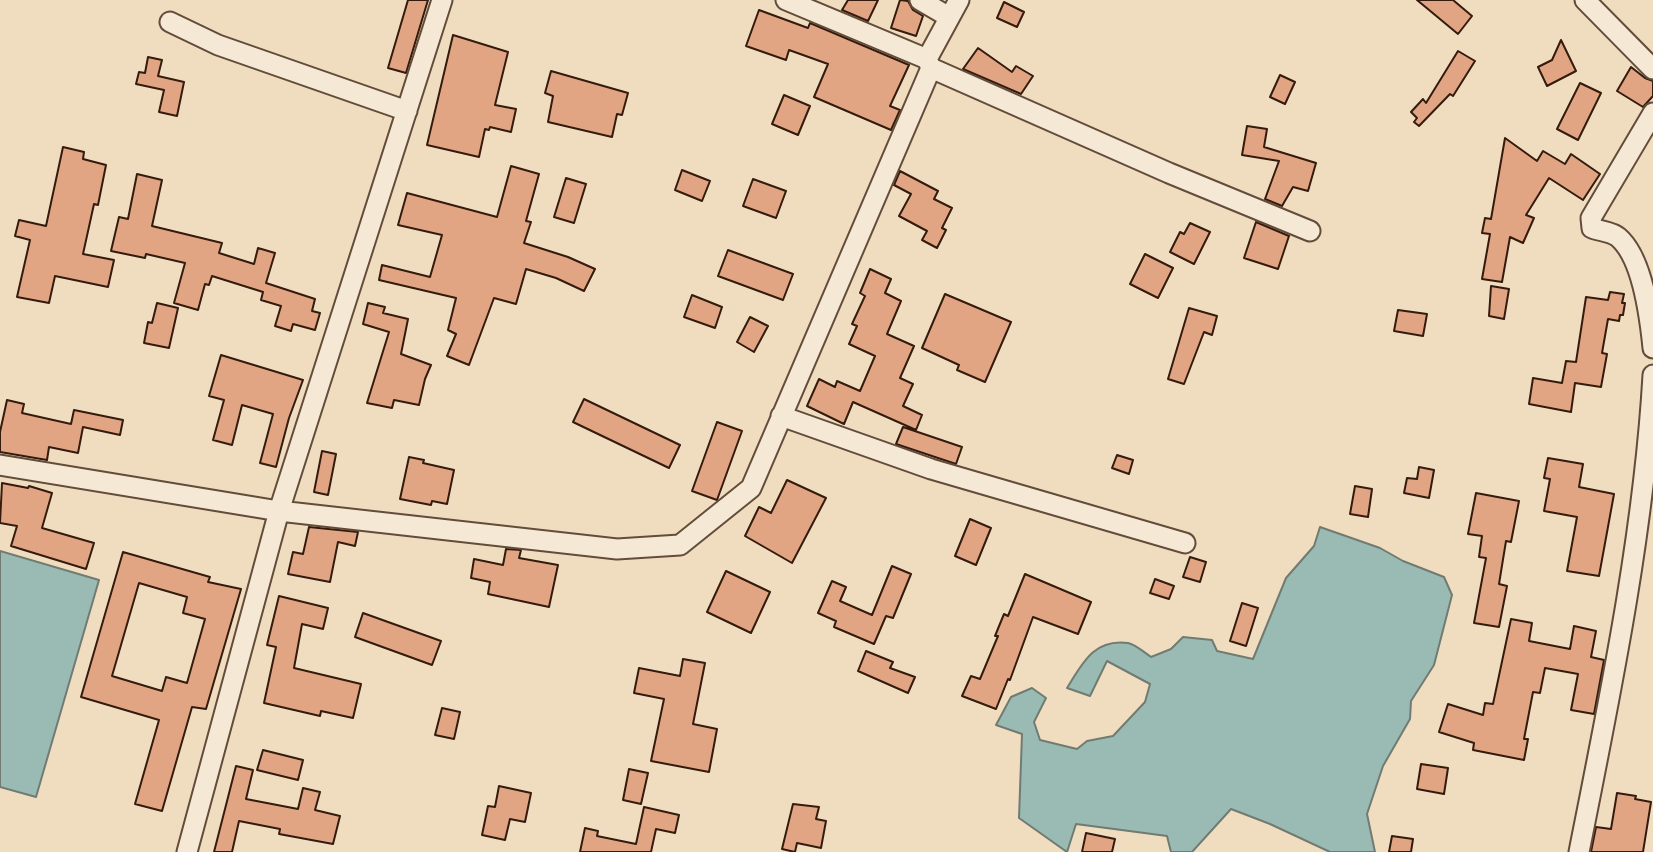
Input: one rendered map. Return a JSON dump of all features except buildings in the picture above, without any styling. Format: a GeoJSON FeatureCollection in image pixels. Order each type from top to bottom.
{"type":"FeatureCollection","features":[{"type":"Feature","properties":{"kind":"street"},"geometry":{"type":"LineString","coordinates":[[187,852],[279,511],[442,0]]}},
{"type":"Feature","properties":{"kind":"street"},"geometry":{"type":"LineString","coordinates":[[786,0],[1169,173],[1310,231]]}},
{"type":"Feature","properties":{"kind":"street"},"geometry":{"type":"LineString","coordinates":[[0,465],[279,511],[617,549],[680,545],[751,488],[954,8],[920,0]]}},
{"type":"Feature","properties":{"kind":"street"},"geometry":{"type":"LineString","coordinates":[[1585,0],[1653,69]]}},
{"type":"Feature","properties":{"kind":"street"},"geometry":{"type":"LineString","coordinates":[[170,22],[218,45],[407,111]]}},
{"type":"Feature","properties":{"kind":"street"},"geometry":{"type":"LineString","coordinates":[[1653,113],[1591,218],[1592,228],[1617,236],[1631,253],[1640,278],[1653,348]]}},
{"type":"Feature","properties":{"kind":"street"},"geometry":{"type":"LineString","coordinates":[[1579,852],[1628,589],[1650,421],[1653,375]]}},
{"type":"Feature","properties":{"kind":"street"},"geometry":{"type":"LineString","coordinates":[[781,416],[931,469],[1053,507],[1185,543]]}},
{"type":"Feature","properties":{"kind":"water"},"geometry":{"type":"Polygon","coordinates":[[[1320,527],[1380,548],[1403,561],[1444,577],[1452,595],[1434,665],[1411,701],[1410,719],[1383,766],[1367,814],[1375,852],[1330,852],[1231,809],[1192,852],[1171,852],[1167,836],[1076,824],[1067,852],[1019,818],[1022,734],[996,725],[1011,697],[1032,688],[1046,698],[1034,722],[1040,740],[1077,749],[1087,741],[1113,736],[1145,702],[1150,684],[1107,661],[1090,696],[1067,688],[1084,662],[1098,649],[1116,643],[1128,643],[1151,657],[1171,649],[1183,637],[1212,640],[1217,651],[1253,659],[1286,578],[1314,546],[1320,527]]]}},
{"type":"Feature","properties":{"kind":"water"},"geometry":{"type":"Polygon","coordinates":[[[0,551],[99,580],[36,797],[0,787],[0,551]]]}}]}
